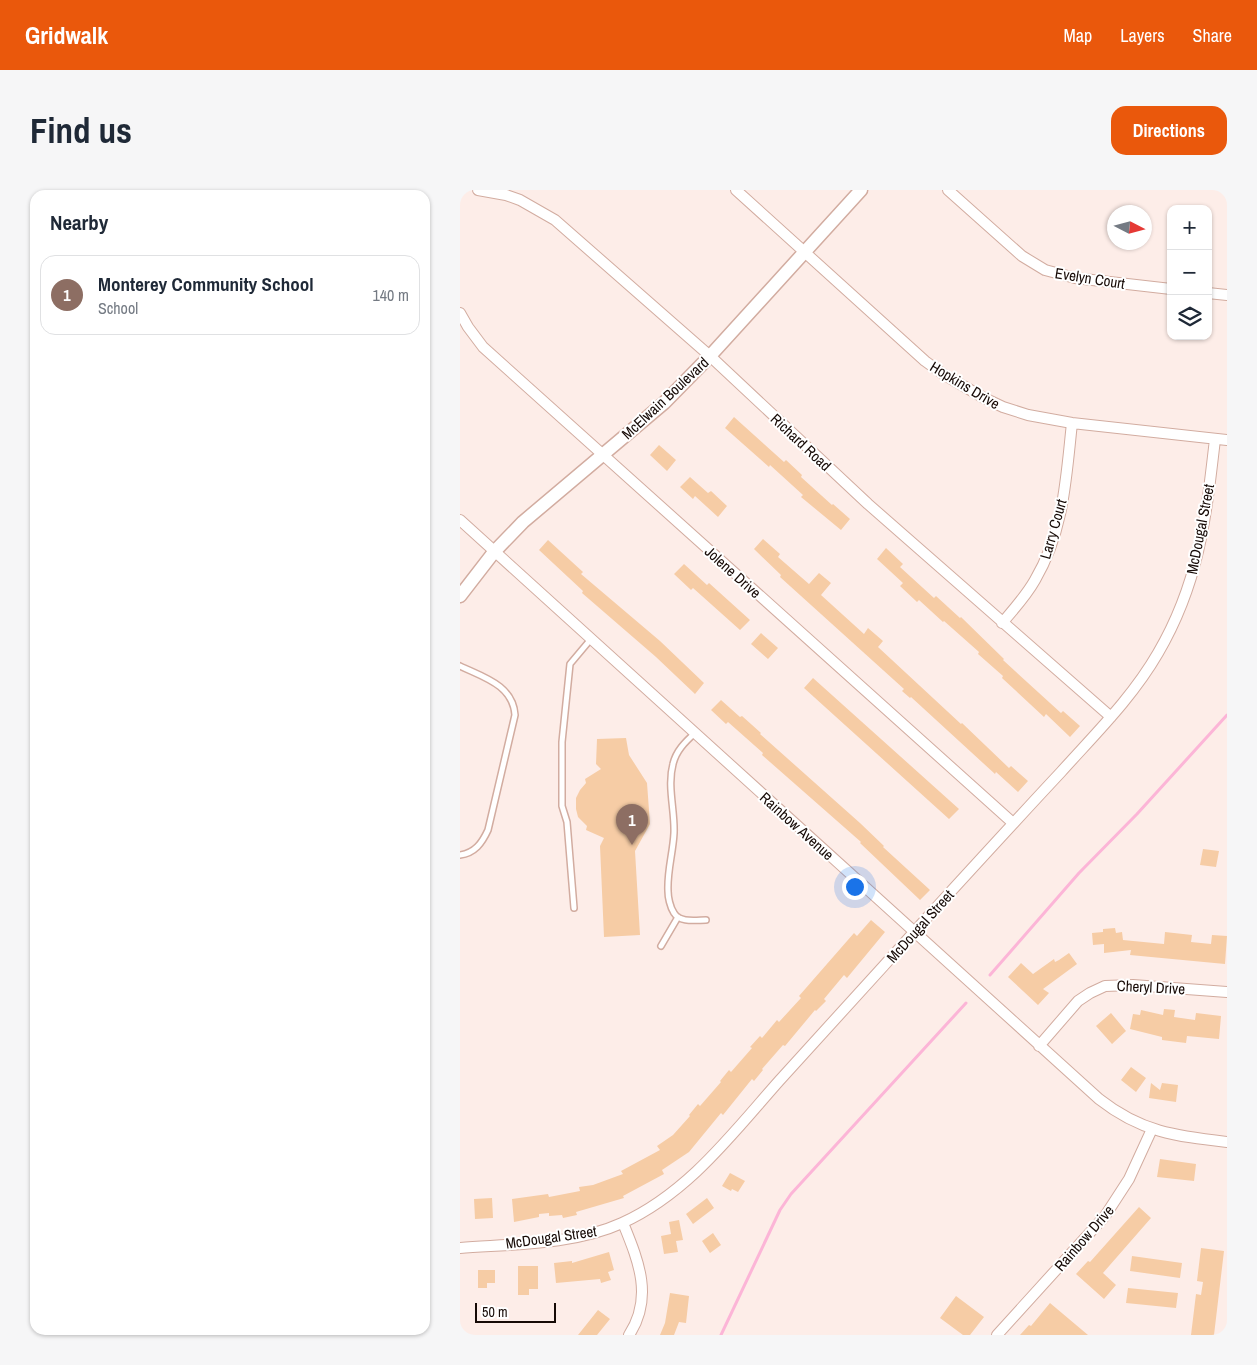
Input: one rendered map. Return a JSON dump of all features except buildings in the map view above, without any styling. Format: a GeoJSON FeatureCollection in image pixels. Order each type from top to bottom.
{"type":"FeatureCollection","features":[{"type":"Feature","properties":{"kind":"street","name":"Richard Road"},"geometry":{"type":"LineString","coordinates":[[478,190],[506,195],[520,200],[555,220],[710,356],[868,504],[1111,717]]}},
{"type":"Feature","properties":{"kind":"street","name":"Hopkins Drive"},"geometry":{"type":"LineString","coordinates":[[736,190],[925,361],[943,374],[1003,408],[1028,415],[1072,423],[1227,440]]}},
{"type":"Feature","properties":{"kind":"street","name":"McElwain Boulevard"},"geometry":{"type":"LineString","coordinates":[[460,596],[494,552],[541,506],[664,403],[710,356],[861,190]]}},
{"type":"Feature","properties":{"kind":"street","name":"Evelyn Court"},"geometry":{"type":"LineString","coordinates":[[948,190],[1022,256],[1046,270],[1075,278],[1167,289]]}},
{"type":"Feature","properties":{"kind":"street"},"geometry":{"type":"LineString","coordinates":[[1212,293],[1227,295]]}},
{"type":"Feature","properties":{"kind":"street","name":"Jolene Drive"},"geometry":{"type":"LineString","coordinates":[[460,313],[483,347],[1014,824]]}},
{"type":"Feature","properties":{"kind":"street","name":"Larry Court"},"geometry":{"type":"LineString","coordinates":[[1002,622],[1035,581],[1053,542],[1063,504],[1072,423]]}},
{"type":"Feature","properties":{"kind":"street","name":"McDougal Street"},"geometry":{"type":"LineString","coordinates":[[460,1248],[539,1242],[580,1236],[623,1223],[670,1195],[697,1171],[736,1130],[1111,717],[1136,687],[1158,653],[1186,594],[1197,562],[1203,534],[1215,438]]}},
{"type":"Feature","properties":{"kind":"street","name":"Rainbow Avenue"},"geometry":{"type":"LineString","coordinates":[[460,520],[1039,1046],[1116,1112],[1152,1129],[1182,1136],[1227,1142]]}},
{"type":"Feature","properties":{"kind":"street","name":"Cheryl Drive"},"geometry":{"type":"LineString","coordinates":[[1039,1046],[1078,1001],[1105,986],[1133,985],[1227,992]]}},
{"type":"Feature","properties":{"kind":"street","name":"Rainbow Drive"},"geometry":{"type":"LineString","coordinates":[[997,1335],[1091,1234],[1105,1216],[1129,1179],[1152,1129]]}},
{"type":"Feature","properties":{"kind":"street"},"geometry":{"type":"LineString","coordinates":[[623,1223],[638,1259],[642,1283],[637,1317],[629,1335]]}},
{"type":"Feature","properties":{"kind":"lane"},"geometry":{"type":"LineString","coordinates":[[574,908],[567,822],[562,806],[562,742],[570,664],[591,639]]}},
{"type":"Feature","properties":{"kind":"lane"},"geometry":{"type":"LineString","coordinates":[[460,666],[504,689],[512,700],[516,715],[488,830],[481,844],[476,849],[467,854],[460,855]]}},
{"type":"Feature","properties":{"kind":"lane"},"geometry":{"type":"LineString","coordinates":[[695,733],[676,754],[672,765],[674,834],[669,864],[668,893],[674,913],[678,917],[687,920],[706,920]]}},
{"type":"Feature","properties":{"kind":"lane"},"geometry":{"type":"LineString","coordinates":[[661,946],[678,917]]}},
{"type":"Feature","properties":{"kind":"waterway"},"geometry":{"type":"LineString","coordinates":[[990,975],[1079,873],[1137,814],[1227,715]]}},
{"type":"Feature","properties":{"kind":"waterway"},"geometry":{"type":"LineString","coordinates":[[721,1335],[780,1210],[791,1194],[966,1003]]}},
{"type":"Feature","properties":{"kind":"place","name":"Monterey Community School"},"geometry":{"type":"Point","coordinates":[632,845]}}]}
